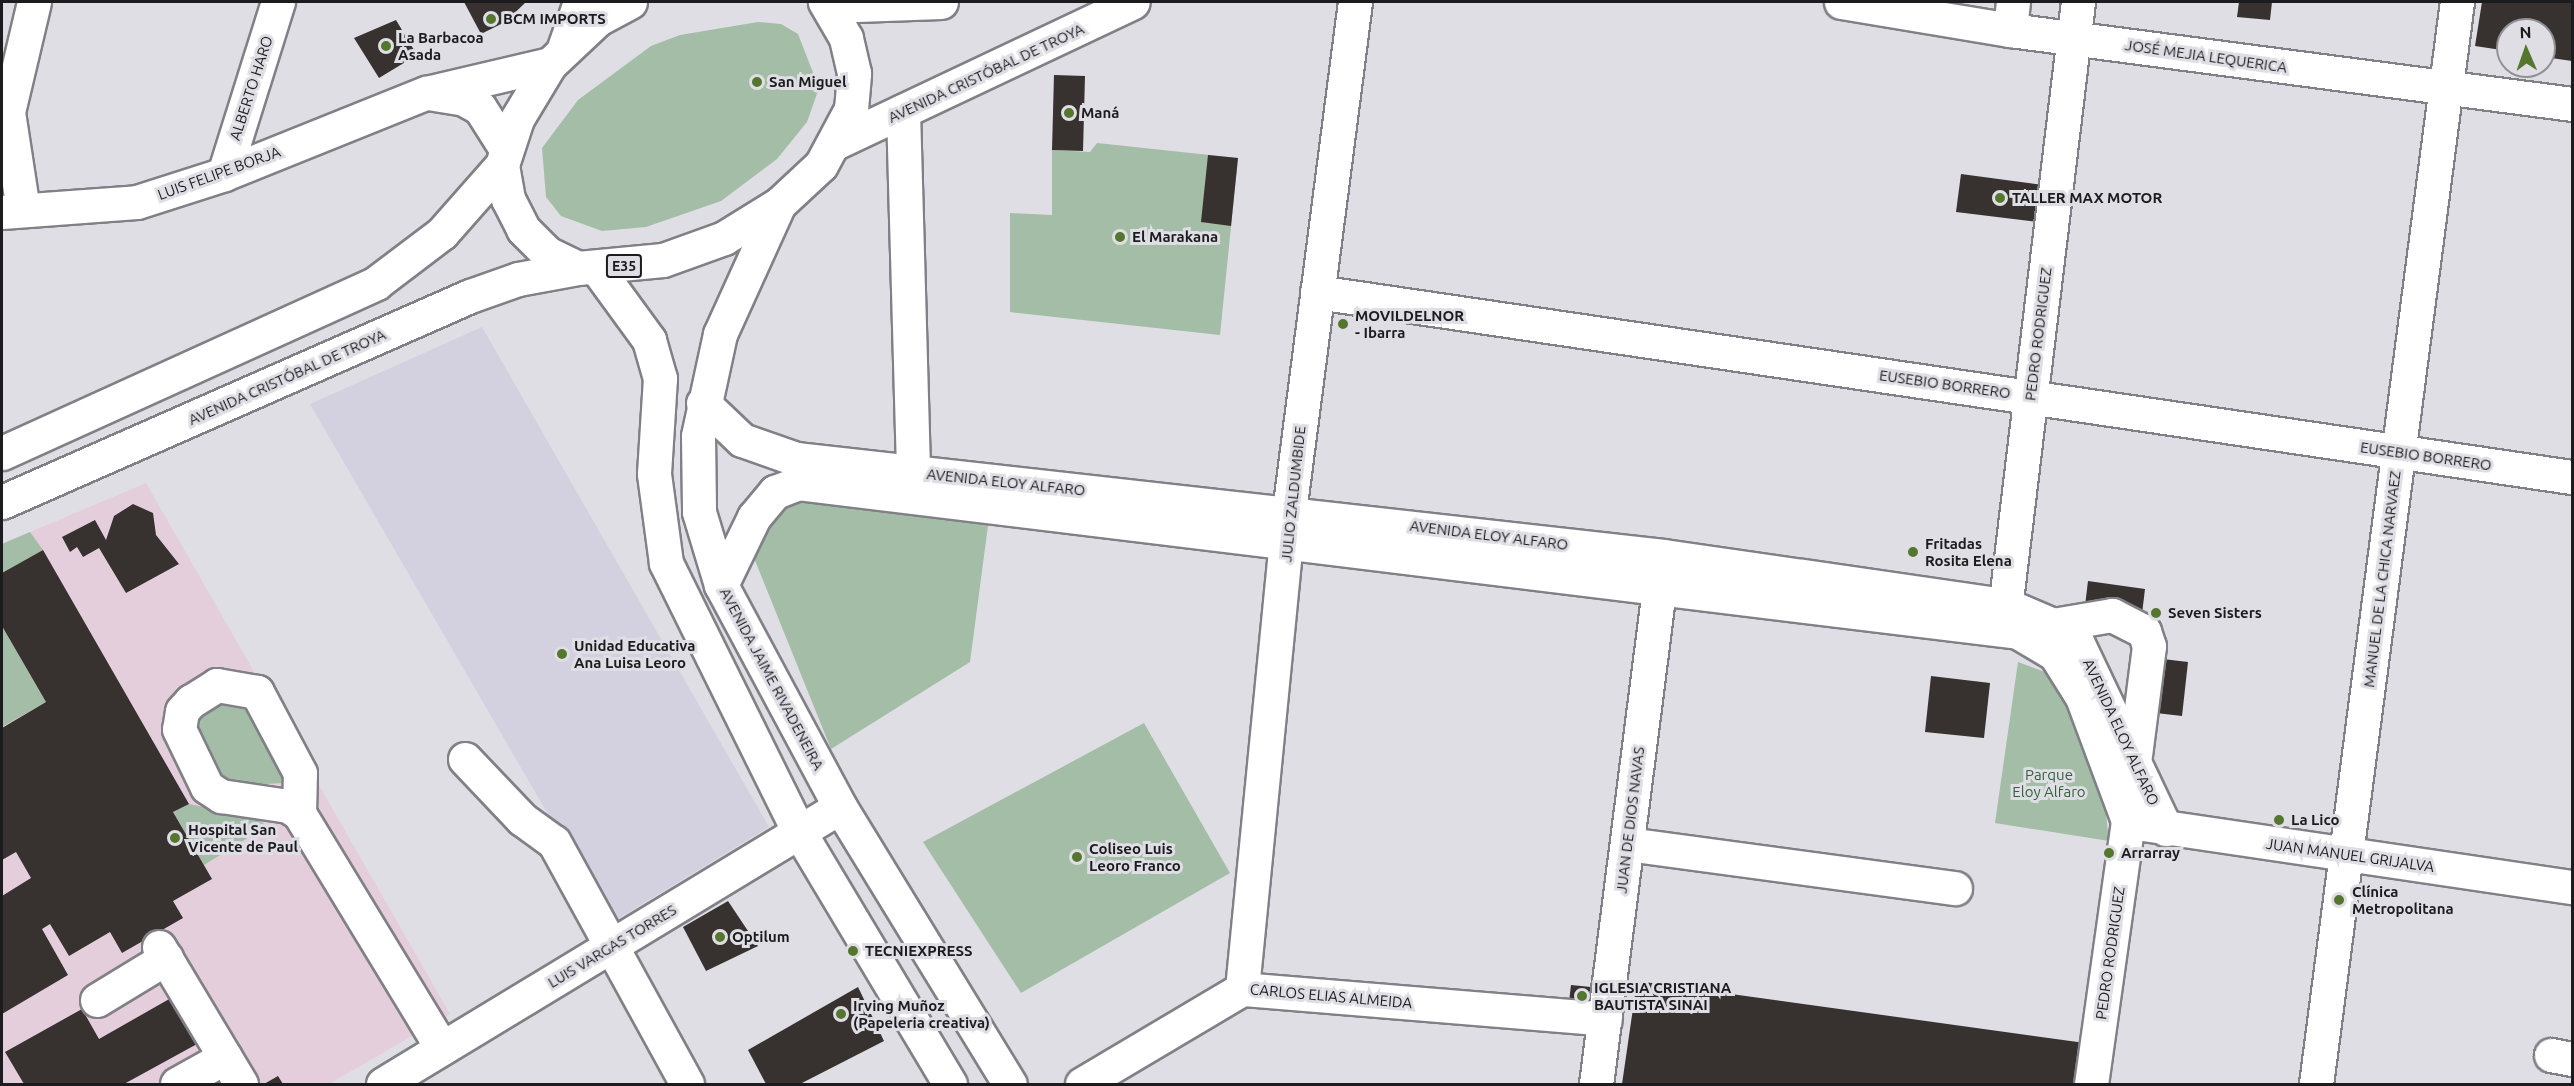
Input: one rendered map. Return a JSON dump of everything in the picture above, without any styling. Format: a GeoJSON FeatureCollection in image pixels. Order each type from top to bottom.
{"type":"FeatureCollection","features":[{"type":"Feature","properties":{"kind":"main road"},"geometry":{"type":"LineString","coordinates":[[12,211],[8,112],[34,2]]}},
{"type":"Feature","properties":{"kind":"main road","name":"ALBERTO HARO"},"geometry":{"type":"LineString","coordinates":[[224,174],[278,2]]}},
{"type":"Feature","properties":{"kind":"main road"},"geometry":{"type":"LineString","coordinates":[[2,453],[376,284],[442,233],[504,157],[516,118],[557,56],[580,2]]}},
{"type":"Feature","properties":{"kind":"main road"},"geometry":{"type":"LineString","coordinates":[[557,56],[598,19],[630,2]]}},
{"type":"Feature","properties":{"kind":"main road","name":"E35"},"geometry":{"type":"LineString","coordinates":[[588,269],[663,260],[724,238],[779,204],[837,142],[851,108],[854,73],[846,38],[827,4],[941,2]]}},
{"type":"Feature","properties":{"kind":"main road","name":"AVENIDA CRISTÓBAL DE TROYA"},"geometry":{"type":"LineString","coordinates":[[837,142],[1133,2]]}},
{"type":"Feature","properties":{"kind":"main road","name":"JULIO ZALDUMBIDE"},"geometry":{"type":"LineString","coordinates":[[1242,988],[1288,527],[1355,2]]}},
{"type":"Feature","properties":{"kind":"main road","name":"JOSÉ MEJIA LEQUERICA"},"geometry":{"type":"LineString","coordinates":[[1841,2],[2012,16],[2074,39],[2572,104]]}},
{"type":"Feature","properties":{"kind":"main road","name":"PEDRO RODRIGUEZ"},"geometry":{"type":"LineString","coordinates":[[2004,618],[2078,2]]}},
{"type":"Feature","properties":{"kind":"main road","name":"MANUEL DE LA CHICA NARVAEZ"},"geometry":{"type":"LineString","coordinates":[[2316,1084],[2457,2]]}},
{"type":"Feature","properties":{"kind":"main road","name":"LUIS FELIPE BORJA"},"geometry":{"type":"LineString","coordinates":[[12,211],[137,202],[224,174],[426,93],[557,56]]}},
{"type":"Feature","properties":{"kind":"main road"},"geometry":{"type":"LineString","coordinates":[[426,93],[464,99],[480,108],[504,157],[508,199],[523,229],[547,253],[588,269],[649,340],[660,378],[654,474],[666,563],[798,830],[950,1084]]}},
{"type":"Feature","properties":{"kind":"main road"},"geometry":{"type":"LineString","coordinates":[[903,111],[913,472]]}},
{"type":"Feature","properties":{"kind":"main road","name":"AVENIDA JAIME RIVADENEIRA"},"geometry":{"type":"LineString","coordinates":[[779,204],[735,292],[703,403],[695,459],[699,512],[721,585],[840,807],[1010,1084]]}},
{"type":"Feature","properties":{"kind":"main road","name":"AVENIDA CRISTÓBAL DE TROYA"},"geometry":{"type":"LineString","coordinates":[[2,502],[470,296],[518,279],[588,269]]}},
{"type":"Feature","properties":{"kind":"main road","name":"EUSEBIO BORRERO"},"geometry":{"type":"LineString","coordinates":[[1317,292],[2572,477]]}},
{"type":"Feature","properties":{"kind":"main road","name":"AVENIDA ELOY ALFARO"},"geometry":{"type":"LineString","coordinates":[[703,403],[742,440],[796,459],[913,472],[1288,527]]}},
{"type":"Feature","properties":{"kind":"main road","name":"AVENIDA ELOY ALFARO"},"geometry":{"type":"LineString","coordinates":[[721,585],[754,517],[775,492],[798,483],[1288,527],[1662,571],[2053,625],[2078,644],[2135,754],[2166,829]]}},
{"type":"Feature","properties":{"kind":"main road","name":"JUAN DE DIOS NAVAS"},"geometry":{"type":"LineString","coordinates":[[1596,1084],[1662,571]]}},
{"type":"Feature","properties":{"kind":"main road"},"geometry":{"type":"LineString","coordinates":[[2053,625],[2112,615],[2144,631],[2149,646],[2135,754]]}},
{"type":"Feature","properties":{"kind":"main road","name":"AVENIDA ELOY ALFARO"},"geometry":{"type":"LineString","coordinates":[[2004,618],[2018,632],[2055,654],[2082,697],[2128,821]]}},
{"type":"Feature","properties":{"kind":"main road"},"geometry":{"type":"LineString","coordinates":[[465,759],[522,819],[554,842],[687,1084]]}},
{"type":"Feature","properties":{"kind":"main road","name":"LUIS VARGAS TORRES"},"geometry":{"type":"LineString","coordinates":[[395,1082],[442,1047],[611,948],[798,830],[840,807]]}},
{"type":"Feature","properties":{"kind":"main road"},"geometry":{"type":"LineString","coordinates":[[299,813],[442,1047]]}},
{"type":"Feature","properties":{"kind":"main road","name":"PEDRO RODRIGUEZ"},"geometry":{"type":"LineString","coordinates":[[2091,1084],[2128,821]]}},
{"type":"Feature","properties":{"kind":"main road","name":"JUAN MANUEL GRIJALVA"},"geometry":{"type":"LineString","coordinates":[[2128,821],[2166,829],[2572,887]]}},
{"type":"Feature","properties":{"kind":"main road"},"geometry":{"type":"LineString","coordinates":[[1628,844],[1955,888]]}},
{"type":"Feature","properties":{"kind":"main road"},"geometry":{"type":"LineString","coordinates":[[97,1000],[162,953],[241,1084]]}},
{"type":"Feature","properties":{"kind":"main road","name":"CARLOS ELIAS ALMEIDA"},"geometry":{"type":"LineString","coordinates":[[1082,1084],[1242,988],[1605,1019]]}},
{"type":"Feature","properties":{"kind":"main road"},"geometry":{"type":"LineString","coordinates":[[177,1084],[225,1057]]}},
{"type":"Feature","properties":{"kind":"shaded area","name":"Unidad Educativa Ana Luisa Leoro"},"geometry":{"type":"Polygon","coordinates":[[[482,327],[769,827],[611,923],[310,404],[482,327]]]}},
{"type":"Feature","properties":{"kind":"shaded area","name":"Hospital San Vicente de Paul"},"geometry":{"type":"Polygon","coordinates":[[[146,483],[450,1014],[329,1084],[2,1084],[2,544],[146,483]]]}},
{"type":"Feature","properties":{"kind":"green space"},"geometry":{"type":"Polygon","coordinates":[[[758,22],[781,24],[798,34],[819,88],[807,122],[777,159],[721,201],[646,227],[602,231],[561,216],[546,197],[542,148],[578,100],[651,46],[680,35],[758,22]]]}},
{"type":"Feature","properties":{"kind":"green space","name":"El Marakana"},"geometry":{"type":"Polygon","coordinates":[[[1097,143],[1238,158],[1220,335],[1010,312],[1010,213],[1052,215],[1052,150],[1090,152],[1097,143]]]}},
{"type":"Feature","properties":{"kind":"green space"},"geometry":{"type":"Polygon","coordinates":[[[798,488],[989,518],[970,662],[831,749],[750,548],[798,488]]]}},
{"type":"Feature","properties":{"kind":"green space"},"geometry":{"type":"Polygon","coordinates":[[[30,532],[43,550],[2,573],[2,544],[30,532]]]}},
{"type":"Feature","properties":{"kind":"green space"},"geometry":{"type":"Polygon","coordinates":[[[2,626],[46,702],[2,727],[2,626]]]}},
{"type":"Feature","properties":{"kind":"green space","name":"Parque Eloy Alfaro"},"geometry":{"type":"Polygon","coordinates":[[[2018,662],[2045,672],[2062,687],[2104,796],[2109,841],[1995,823],[2018,662]]]}},
{"type":"Feature","properties":{"kind":"green space"},"geometry":{"type":"Polygon","coordinates":[[[222,697],[247,700],[288,774],[284,783],[225,786],[191,721],[222,697]]]}},
{"type":"Feature","properties":{"kind":"green space","name":"Coliseo Luis Leoro Franco"},"geometry":{"type":"Polygon","coordinates":[[[1144,723],[1230,873],[1021,993],[923,842],[1144,723]]]}},
{"type":"Feature","properties":{"kind":"green space"},"geometry":{"type":"Polygon","coordinates":[[[189,804],[256,818],[267,826],[204,865],[173,812],[189,804]]]}},
{"type":"Feature","properties":{"kind":"building","name":"BCM IMPORTS"},"geometry":{"type":"Polygon","coordinates":[[[464,2],[526,2],[505,22],[481,34],[464,2]]]}},
{"type":"Feature","properties":{"kind":"building"},"geometry":{"type":"Polygon","coordinates":[[[2239,2],[2272,2],[2270,20],[2237,17],[2239,2]]]}},
{"type":"Feature","properties":{"kind":"building"},"geometry":{"type":"Polygon","coordinates":[[[2482,2],[2572,2],[2572,61],[2556,59],[2556,18],[2496,18],[2496,49],[2475,46],[2482,2]]]}},
{"type":"Feature","properties":{"kind":"building","name":"La Barbacoa Asada"},"geometry":{"type":"Polygon","coordinates":[[[396,20],[417,55],[379,78],[354,38],[396,20]]]}},
{"type":"Feature","properties":{"kind":"building","name":"Maná"},"geometry":{"type":"Polygon","coordinates":[[[1054,75],[1085,76],[1083,151],[1052,150],[1054,75]]]}},
{"type":"Feature","properties":{"kind":"building"},"geometry":{"type":"Polygon","coordinates":[[[1208,155],[1238,158],[1231,226],[1201,222],[1208,155]]]}},
{"type":"Feature","properties":{"kind":"building","name":"TALLER MAX MOTOR"},"geometry":{"type":"Polygon","coordinates":[[[1961,174],[2043,185],[2038,222],[1956,212],[1961,174]]]}},
{"type":"Feature","properties":{"kind":"building"},"geometry":{"type":"Polygon","coordinates":[[[133,504],[153,513],[156,535],[179,564],[126,593],[99,548],[83,557],[77,547],[70,552],[62,537],[95,520],[106,540],[114,516],[133,504]]]}},
{"type":"Feature","properties":{"kind":"building"},"geometry":{"type":"Polygon","coordinates":[[[43,550],[189,804],[173,812],[212,879],[173,901],[183,918],[122,953],[110,932],[69,956],[50,924],[42,929],[68,975],[2,1014],[2,896],[31,878],[16,852],[2,860],[2,728],[46,702],[2,626],[2,573],[43,550]]]}},
{"type":"Feature","properties":{"kind":"building"},"geometry":{"type":"Polygon","coordinates":[[[2088,581],[2145,589],[2142,614],[2085,606],[2088,581]]]}},
{"type":"Feature","properties":{"kind":"building"},"geometry":{"type":"Polygon","coordinates":[[[2163,659],[2188,662],[2182,716],[2156,713],[2163,659]]]}},
{"type":"Feature","properties":{"kind":"building"},"geometry":{"type":"Polygon","coordinates":[[[1931,676],[1990,683],[1984,738],[1925,732],[1931,676]]]}},
{"type":"Feature","properties":{"kind":"building","name":"Optilum"},"geometry":{"type":"Polygon","coordinates":[[[728,901],[758,946],[706,971],[683,927],[728,901]]]}},
{"type":"Feature","properties":{"kind":"building"},"geometry":{"type":"Polygon","coordinates":[[[1637,981],[2085,1043],[2079,1084],[1622,1084],[1637,981]]]}},
{"type":"Feature","properties":{"kind":"building","name":"IGLESIA CRISTIANA BAUTISTA SINAI"},"geometry":{"type":"Polygon","coordinates":[[[1571,985],[1591,987],[1594,998],[1587,1005],[1569,1002],[1571,985]]]}},
{"type":"Feature","properties":{"kind":"building","name":"Irving Muñoz (Papeleria creativa)"},"geometry":{"type":"Polygon","coordinates":[[[858,987],[884,1041],[800,1084],[766,1084],[748,1050],[858,987]]]}},
{"type":"Feature","properties":{"kind":"building"},"geometry":{"type":"Polygon","coordinates":[[[171,998],[197,1044],[124,1084],[24,1084],[5,1052],[82,1009],[99,1039],[171,998]]]}},
{"type":"Feature","properties":{"kind":"building"},"geometry":{"type":"Polygon","coordinates":[[[278,1076],[283,1084],[264,1084],[278,1076]]]}},
{"type":"Feature","properties":{"kind":"place","name":"BCM IMPORTS"},"geometry":{"type":"Point","coordinates":[491,19]}},
{"type":"Feature","properties":{"kind":"place","name":"La Barbacoa Asada"},"geometry":{"type":"Point","coordinates":[386,46]}},
{"type":"Feature","properties":{"kind":"place","name":"San Miguel"},"geometry":{"type":"Point","coordinates":[757,82]}},
{"type":"Feature","properties":{"kind":"place","name":"Maná"},"geometry":{"type":"Point","coordinates":[1069,113]}},
{"type":"Feature","properties":{"kind":"place","name":"TALLER MAX MOTOR"},"geometry":{"type":"Point","coordinates":[2000,198]}},
{"type":"Feature","properties":{"kind":"place","name":"El Marakana"},"geometry":{"type":"Point","coordinates":[1120,237]}},
{"type":"Feature","properties":{"kind":"place","name":"MOVILDELNOR - Ibarra"},"geometry":{"type":"Point","coordinates":[1343,324]}},
{"type":"Feature","properties":{"kind":"place","name":"Fritadas Rosita Elena"},"geometry":{"type":"Point","coordinates":[1913,552]}},
{"type":"Feature","properties":{"kind":"place","name":"Seven Sisters"},"geometry":{"type":"Point","coordinates":[2156,613]}},
{"type":"Feature","properties":{"kind":"place","name":"Unidad Educativa Ana Luisa Leoro"},"geometry":{"type":"Point","coordinates":[562,654]}},
{"type":"Feature","properties":{"kind":"place","name":"La Lico"},"geometry":{"type":"Point","coordinates":[2279,820]}},
{"type":"Feature","properties":{"kind":"place","name":"Hospital San Vicente de Paul"},"geometry":{"type":"Point","coordinates":[175,838]}},
{"type":"Feature","properties":{"kind":"place","name":"Arrarray"},"geometry":{"type":"Point","coordinates":[2109,853]}},
{"type":"Feature","properties":{"kind":"place","name":"Coliseo Luis Leoro Franco"},"geometry":{"type":"Point","coordinates":[1077,857]}},
{"type":"Feature","properties":{"kind":"place","name":"Clínica Metropolitana"},"geometry":{"type":"Point","coordinates":[2339,900]}},
{"type":"Feature","properties":{"kind":"place","name":"Optilum"},"geometry":{"type":"Point","coordinates":[720,937]}},
{"type":"Feature","properties":{"kind":"place","name":"TECNIEXPRESS"},"geometry":{"type":"Point","coordinates":[853,951]}},
{"type":"Feature","properties":{"kind":"place","name":"IGLESIA CRISTIANA BAUTISTA SINAI"},"geometry":{"type":"Point","coordinates":[1582,996]}},
{"type":"Feature","properties":{"kind":"place","name":"Irving Muñoz (Papeleria creativa)"},"geometry":{"type":"Point","coordinates":[841,1014]}}]}
